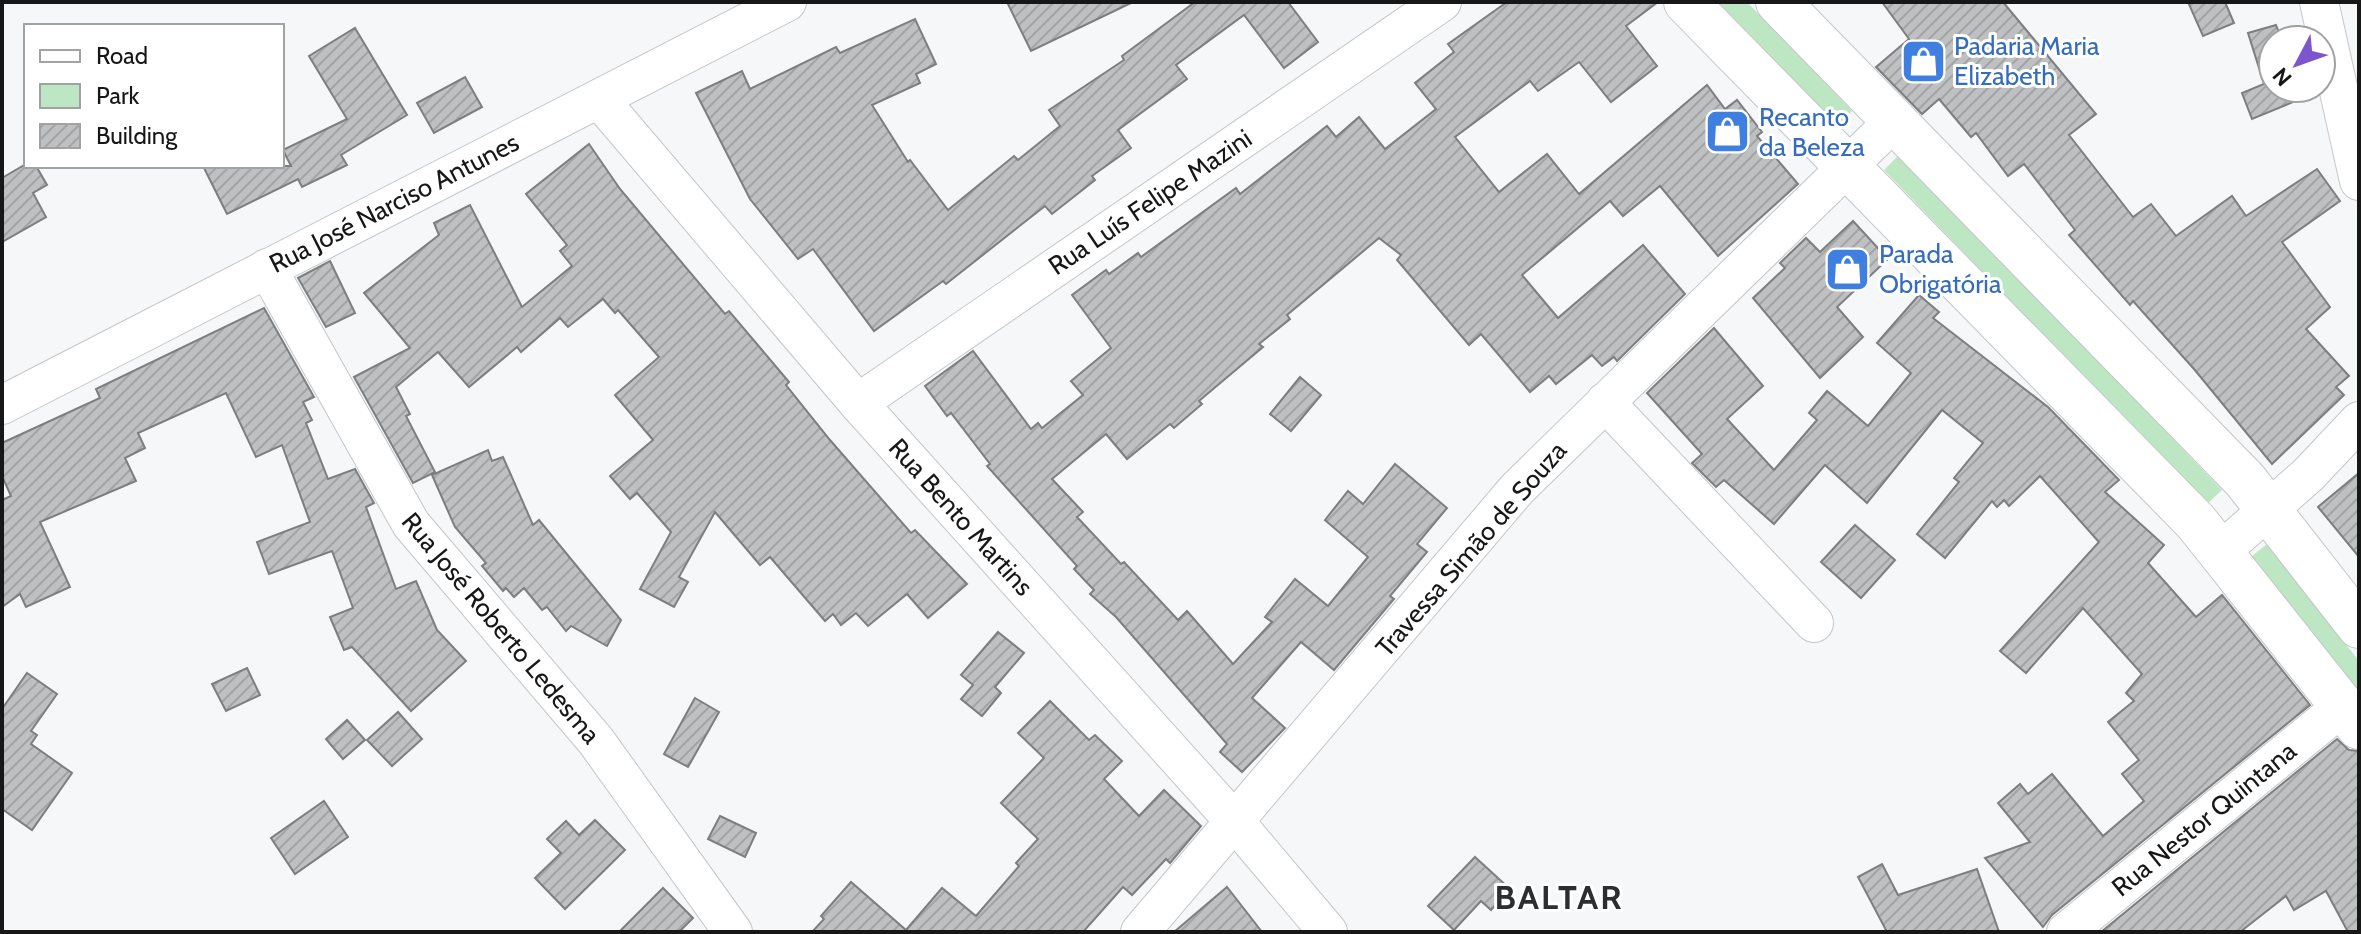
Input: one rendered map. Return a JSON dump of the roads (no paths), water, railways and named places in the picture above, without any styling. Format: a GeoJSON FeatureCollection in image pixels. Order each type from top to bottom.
{"type":"FeatureCollection","features":[{"type":"Feature","properties":{"kind":"main road"},"geometry":{"type":"LineString","coordinates":[[1686,2],[2196,522],[2351,717]]}},
{"type":"Feature","properties":{"kind":"main road"},"geometry":{"type":"LineString","coordinates":[[1778,2],[2245,480],[2359,626]]}},
{"type":"Feature","properties":{"kind":"street","name":"Rua José Narciso Antunes"},"geometry":{"type":"LineString","coordinates":[[2,405],[787,2]]}},
{"type":"Feature","properties":{"kind":"street","name":"Rua Luís Felipe Mazini"},"geometry":{"type":"LineString","coordinates":[[858,403],[1442,2]]}},
{"type":"Feature","properties":{"kind":"street"},"geometry":{"type":"LineString","coordinates":[[2319,2],[2359,181]]}},
{"type":"Feature","properties":{"kind":"street","name":"Rua Bento Martins"},"geometry":{"type":"LineString","coordinates":[[599,99],[858,403],[1236,823],[1328,932]]}},
{"type":"Feature","properties":{"kind":"street","name":"Travessa Simão de Souza"},"geometry":{"type":"LineString","coordinates":[[1140,932],[1236,823],[1517,489],[1894,121]]}},
{"type":"Feature","properties":{"kind":"street","name":"Rua José Roberto Ledesma"},"geometry":{"type":"LineString","coordinates":[[267,268],[411,524],[596,741],[733,932]]}},
{"type":"Feature","properties":{"kind":"street"},"geometry":{"type":"LineString","coordinates":[[1605,402],[1814,623]]}},
{"type":"Feature","properties":{"kind":"street"},"geometry":{"type":"LineString","coordinates":[[2220,552],[2269,511],[2359,421]]}},
{"type":"Feature","properties":{"kind":"street","name":"Rua Nestor Quintana"},"geometry":{"type":"LineString","coordinates":[[2066,932],[2351,717]]}},
{"type":"Feature","properties":{"kind":"place","name":"Padaria Maria Elizabeth"},"geometry":{"type":"Point","coordinates":[1923,61]}},
{"type":"Feature","properties":{"kind":"place","name":"Recanto da Beleza"},"geometry":{"type":"Point","coordinates":[1728,132]}},
{"type":"Feature","properties":{"kind":"place","name":"Parada Obrigatória"},"geometry":{"type":"Point","coordinates":[1848,269]}},
{"type":"Feature","properties":{"kind":"district","name":"BALTAR"},"geometry":{"type":"Point","coordinates":[1559,897]}}]}
